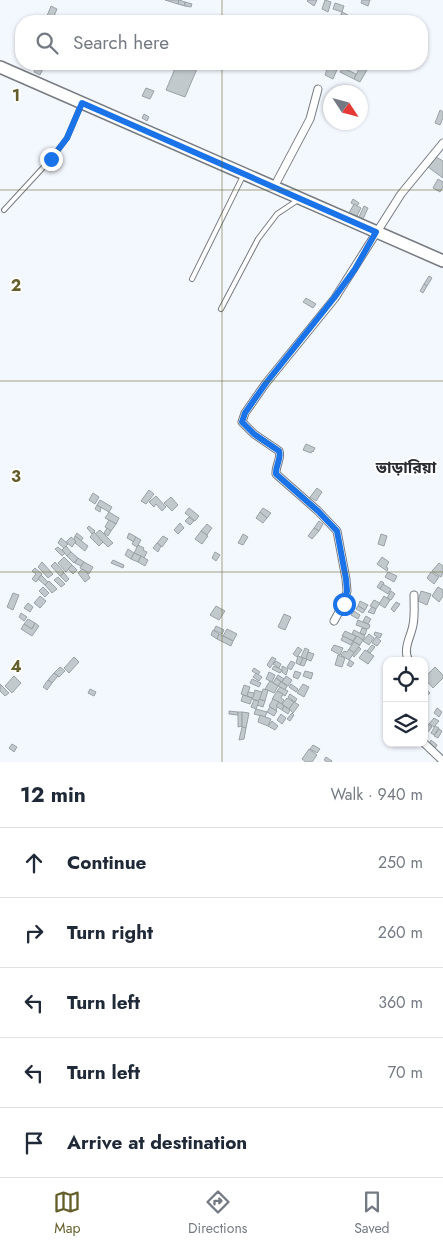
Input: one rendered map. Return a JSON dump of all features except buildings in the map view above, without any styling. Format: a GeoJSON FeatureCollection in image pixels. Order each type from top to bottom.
{"type":"FeatureCollection","features":[{"type":"Feature","properties":{"kind":"main road"},"geometry":{"type":"LineString","coordinates":[[0,67],[443,261]]}},
{"type":"Feature","properties":{"kind":"street"},"geometry":{"type":"LineString","coordinates":[[274,187],[310,119],[318,89]]}},
{"type":"Feature","properties":{"kind":"street"},"geometry":{"type":"LineString","coordinates":[[334,621],[344,604],[347,591],[337,531],[318,511],[276,474],[279,451],[254,434],[242,422],[245,413],[266,383],[355,269],[401,194],[443,143]]}},
{"type":"Feature","properties":{"kind":"street"},"geometry":{"type":"LineString","coordinates":[[407,657],[406,650],[414,624],[414,595]]}},
{"type":"Feature","properties":{"kind":"street"},"geometry":{"type":"LineString","coordinates":[[428,747],[443,761]]}},
{"type":"Feature","properties":{"kind":"lane"},"geometry":{"type":"LineString","coordinates":[[4,210],[51,159],[67,138],[82,103]]}},
{"type":"Feature","properties":{"kind":"lane"},"geometry":{"type":"LineString","coordinates":[[192,279],[244,174]]}},
{"type":"Feature","properties":{"kind":"lane"},"geometry":{"type":"LineString","coordinates":[[221,309],[258,239],[277,214],[300,198]]}},
{"type":"Feature","properties":{"kind":"district","name":"ভাড়ারিয়া"},"geometry":{"type":"Point","coordinates":[406,467]}},
{"type":"Feature","properties":{"kind":"route"},"geometry":{"type":"LineString","coordinates":[[51,159],[67,138],[82,103],[376,232],[355,269],[266,383],[245,413],[242,422],[245,427],[279,451],[276,474],[318,511],[337,531],[346,579],[347,591],[344,604]]}}]}
